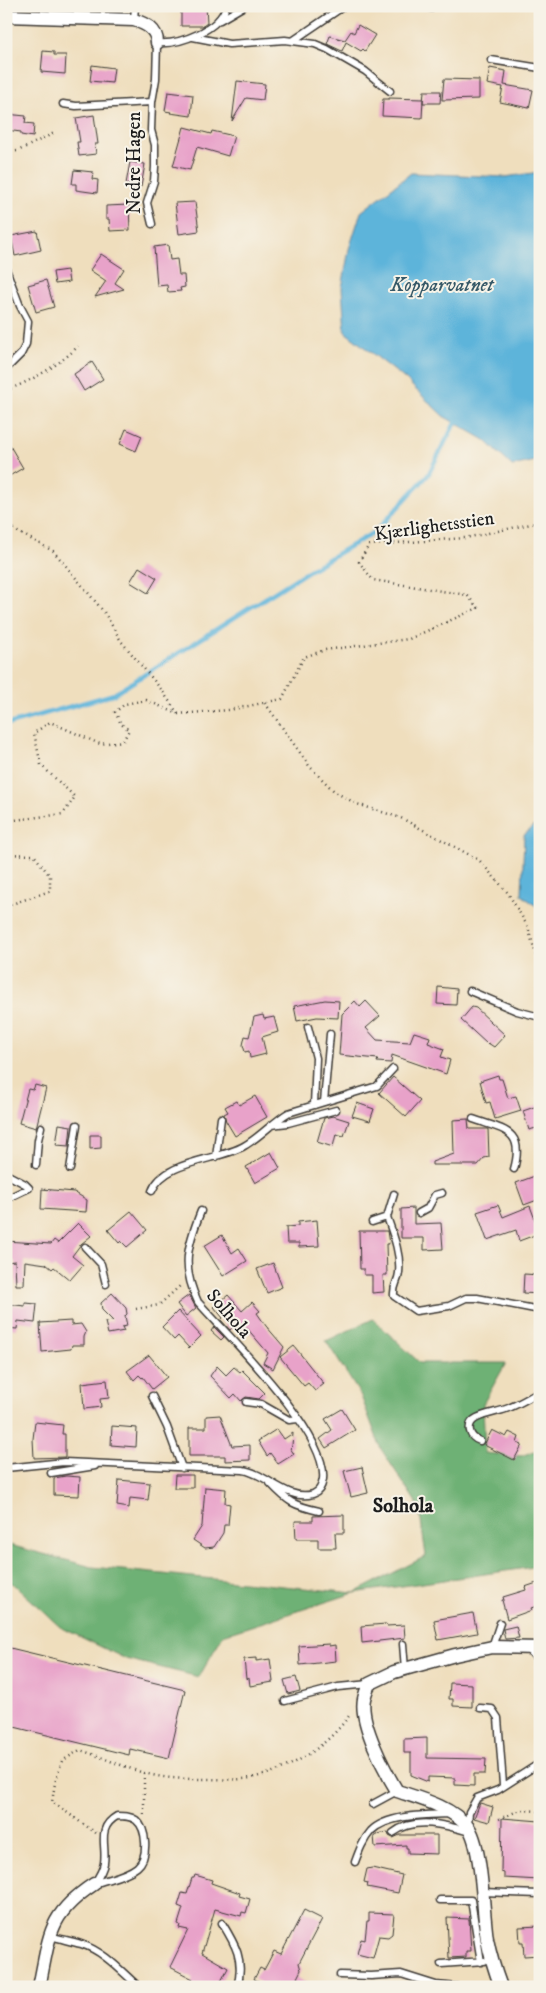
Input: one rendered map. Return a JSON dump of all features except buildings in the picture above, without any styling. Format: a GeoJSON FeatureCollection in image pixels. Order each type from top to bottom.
{"type":"FeatureCollection","features":[{"type":"Feature","properties":{"kind":"street"},"geometry":{"type":"LineString","coordinates":[[6,16],[134,20],[152,28],[157,35],[157,43]]}},
{"type":"Feature","properties":{"kind":"street"},"geometry":{"type":"LineString","coordinates":[[501,1987],[487,1961],[487,1938],[478,1857],[470,1829],[454,1814],[427,1801],[397,1791],[376,1750],[368,1728],[364,1700],[369,1684],[394,1672],[492,1647],[534,1648]]}},
{"type":"Feature","properties":{"kind":"street"},"geometry":{"type":"LineString","coordinates":[[40,1987],[50,1936],[58,1916],[66,1906],[94,1884]]}},
{"type":"Feature","properties":{"kind":"lane"},"geometry":{"type":"LineString","coordinates":[[134,20],[135,6]]}},
{"type":"Feature","properties":{"kind":"lane"},"geometry":{"type":"LineString","coordinates":[[219,20],[226,6]]}},
{"type":"Feature","properties":{"kind":"lane"},"geometry":{"type":"LineString","coordinates":[[157,43],[168,44],[193,37],[244,6]]}},
{"type":"Feature","properties":{"kind":"lane"},"geometry":{"type":"LineString","coordinates":[[294,40],[344,6]]}},
{"type":"Feature","properties":{"kind":"lane"},"geometry":{"type":"LineString","coordinates":[[416,6],[432,8]]}},
{"type":"Feature","properties":{"kind":"lane"},"geometry":{"type":"LineString","coordinates":[[193,37],[229,44],[268,40],[294,40],[315,44],[365,71],[390,91]]}},
{"type":"Feature","properties":{"kind":"lane","name":"Nedre Hagen"},"geometry":{"type":"LineString","coordinates":[[152,224],[147,203],[154,181],[155,167],[155,145],[151,130],[157,43]]}},
{"type":"Feature","properties":{"kind":"lane"},"geometry":{"type":"LineString","coordinates":[[491,60],[540,68]]}},
{"type":"Feature","properties":{"kind":"lane","name":"Nedre Hagen"},"geometry":{"type":"LineString","coordinates":[[63,104],[76,106],[152,102]]}},
{"type":"Feature","properties":{"kind":"lane"},"geometry":{"type":"LineString","coordinates":[[6,269],[20,306],[28,321],[26,344],[21,354],[6,369]]}},
{"type":"Feature","properties":{"kind":"lane"},"geometry":{"type":"LineString","coordinates":[[470,991],[517,1012],[540,1017]]}},
{"type":"Feature","properties":{"kind":"lane"},"geometry":{"type":"LineString","coordinates":[[308,1027],[316,1058],[314,1105]]}},
{"type":"Feature","properties":{"kind":"lane"},"geometry":{"type":"LineString","coordinates":[[324,1102],[330,1034]]}},
{"type":"Feature","properties":{"kind":"lane"},"geometry":{"type":"LineString","coordinates":[[152,1191],[155,1184],[166,1173],[245,1146],[288,1112],[377,1086],[384,1081],[393,1069]]}},
{"type":"Feature","properties":{"kind":"lane"},"geometry":{"type":"LineString","coordinates":[[270,1125],[288,1123],[336,1110]]}},
{"type":"Feature","properties":{"kind":"lane"},"geometry":{"type":"LineString","coordinates":[[216,1157],[220,1118]]}},
{"type":"Feature","properties":{"kind":"lane"},"geometry":{"type":"LineString","coordinates":[[473,1119],[507,1131],[513,1137],[517,1143],[518,1154],[514,1169]]}},
{"type":"Feature","properties":{"kind":"lane"},"geometry":{"type":"LineString","coordinates":[[70,1170],[77,1125]]}},
{"type":"Feature","properties":{"kind":"lane"},"geometry":{"type":"LineString","coordinates":[[36,1165],[41,1126]]}},
{"type":"Feature","properties":{"kind":"lane"},"geometry":{"type":"LineString","coordinates":[[6,1174],[29,1186],[27,1191],[6,1199]]}},
{"type":"Feature","properties":{"kind":"lane"},"geometry":{"type":"LineString","coordinates":[[419,1213],[428,1208],[435,1195],[442,1193]]}},
{"type":"Feature","properties":{"kind":"lane"},"geometry":{"type":"LineString","coordinates":[[394,1194],[388,1217],[397,1248],[399,1274],[393,1286],[394,1296],[402,1303],[416,1311],[449,1306],[466,1298],[477,1298],[540,1310]]}},
{"type":"Feature","properties":{"kind":"lane","name":"Solhola"},"geometry":{"type":"LineString","coordinates":[[6,1468],[64,1462],[250,1471],[292,1493],[304,1496],[314,1494],[322,1486],[323,1478],[320,1456],[298,1419],[270,1381],[198,1302],[188,1279],[188,1246],[201,1211]]}},
{"type":"Feature","properties":{"kind":"lane"},"geometry":{"type":"LineString","coordinates":[[372,1222],[388,1217]]}},
{"type":"Feature","properties":{"kind":"lane"},"geometry":{"type":"LineString","coordinates":[[85,1247],[101,1264],[106,1284]]}},
{"type":"Feature","properties":{"kind":"lane"},"geometry":{"type":"LineString","coordinates":[[480,1441],[471,1436],[470,1425],[476,1418],[511,1407],[540,1392]]}},
{"type":"Feature","properties":{"kind":"lane"},"geometry":{"type":"LineString","coordinates":[[152,1396],[167,1426],[182,1468]]}},
{"type":"Feature","properties":{"kind":"lane"},"geometry":{"type":"LineString","coordinates":[[246,1402],[261,1404],[289,1420],[298,1419]]}},
{"type":"Feature","properties":{"kind":"lane","name":"Solhola"},"geometry":{"type":"LineString","coordinates":[[51,1473],[104,1464]]}},
{"type":"Feature","properties":{"kind":"lane"},"geometry":{"type":"LineString","coordinates":[[266,1478],[280,1495],[294,1505],[320,1511]]}},
{"type":"Feature","properties":{"kind":"lane"},"geometry":{"type":"LineString","coordinates":[[492,1647],[500,1623]]}},
{"type":"Feature","properties":{"kind":"lane"},"geometry":{"type":"LineString","coordinates":[[403,1644],[406,1669]]}},
{"type":"Feature","properties":{"kind":"lane"},"geometry":{"type":"LineString","coordinates":[[534,1648],[540,1662]]}},
{"type":"Feature","properties":{"kind":"lane"},"geometry":{"type":"LineString","coordinates":[[285,1701],[338,1687],[369,1684]]}},
{"type":"Feature","properties":{"kind":"lane"},"geometry":{"type":"LineString","coordinates":[[480,1708],[492,1709],[498,1718],[503,1785]]}},
{"type":"Feature","properties":{"kind":"lane"},"geometry":{"type":"LineString","coordinates":[[393,1833],[403,1827],[429,1823],[470,1829],[469,1812],[477,1798],[498,1790],[503,1785],[522,1776],[540,1763]]}},
{"type":"Feature","properties":{"kind":"lane"},"geometry":{"type":"LineString","coordinates":[[373,1804],[397,1791]]}},
{"type":"Feature","properties":{"kind":"lane"},"geometry":{"type":"LineString","coordinates":[[355,1862],[361,1847],[370,1833],[386,1822],[418,1815],[454,1814]]}},
{"type":"Feature","properties":{"kind":"lane"},"geometry":{"type":"LineString","coordinates":[[117,1816],[126,1816],[137,1821],[144,1840],[144,1854],[136,1867],[94,1884],[104,1864],[103,1838],[105,1830],[112,1819],[117,1816]]}},
{"type":"Feature","properties":{"kind":"lane"},"geometry":{"type":"LineString","coordinates":[[481,1892],[540,1894]]}},
{"type":"Feature","properties":{"kind":"lane"},"geometry":{"type":"LineString","coordinates":[[440,1900],[471,1900],[487,1961],[441,1964]]}},
{"type":"Feature","properties":{"kind":"lane"},"geometry":{"type":"LineString","coordinates":[[222,1923],[237,1947],[240,1963],[238,1987]]}},
{"type":"Feature","properties":{"kind":"lane"},"geometry":{"type":"LineString","coordinates":[[50,1936],[91,1948],[102,1955],[139,1987]]}},
{"type":"Feature","properties":{"kind":"lane"},"geometry":{"type":"LineString","coordinates":[[340,1974],[371,1976],[401,1974],[436,1985],[457,1987]]}},
{"type":"Feature","properties":{"kind":"path"},"geometry":{"type":"LineString","coordinates":[[6,152],[18,151],[56,132]]}},
{"type":"Feature","properties":{"kind":"path"},"geometry":{"type":"LineString","coordinates":[[6,390],[43,371],[74,351],[78,346]]}},
{"type":"Feature","properties":{"kind":"path"},"geometry":{"type":"LineString","coordinates":[[6,522],[18,532],[53,551],[104,612],[121,642],[161,689],[178,714]]}},
{"type":"Feature","properties":{"kind":"path","name":"Kjærlighetsstien"},"geometry":{"type":"LineString","coordinates":[[6,821],[63,814],[75,797],[41,765],[34,733],[50,722],[100,744],[123,741],[129,730],[121,724],[115,712],[125,704],[146,700],[178,714],[229,710],[282,699],[304,657],[325,650],[409,639],[478,608],[467,595],[373,580],[359,562],[369,545],[464,538],[540,522]]}},
{"type":"Feature","properties":{"kind":"path"},"geometry":{"type":"LineString","coordinates":[[265,703],[310,766],[335,792],[357,804],[401,818],[479,860],[508,892],[528,927],[540,969]]}},
{"type":"Feature","properties":{"kind":"path"},"geometry":{"type":"LineString","coordinates":[[6,854],[34,855],[50,876],[50,891],[6,906]]}},
{"type":"Feature","properties":{"kind":"path"},"geometry":{"type":"LineString","coordinates":[[136,1309],[159,1305],[188,1279]]}},
{"type":"Feature","properties":{"kind":"path"},"geometry":{"type":"LineString","coordinates":[[103,1838],[52,1802],[54,1783],[62,1761],[80,1750],[144,1773],[164,1778],[236,1779],[254,1777],[271,1772],[304,1756],[326,1742],[339,1729],[355,1707]]}},
{"type":"Feature","properties":{"kind":"path"},"geometry":{"type":"LineString","coordinates":[[144,1773],[144,1840]]}},
{"type":"Feature","properties":{"kind":"path"},"geometry":{"type":"LineString","coordinates":[[499,1819],[520,1810],[540,1810]]}},
{"type":"Feature","properties":{"kind":"green space"},"geometry":{"type":"Polygon","coordinates":[[[373,1319],[420,1363],[506,1363],[483,1404],[485,1453],[521,1456],[540,1449],[540,1566],[354,1593],[426,1556],[419,1507],[381,1449],[361,1396],[326,1341],[373,1319]]]}},
{"type":"Feature","properties":{"kind":"green space"},"geometry":{"type":"Polygon","coordinates":[[[6,1544],[92,1567],[354,1593],[223,1635],[199,1677],[126,1659],[60,1627],[16,1586],[6,1580],[6,1544]]]}},
{"type":"Feature","properties":{"kind":"water","name":"Kopparvatnet"},"geometry":{"type":"Polygon","coordinates":[[[540,172],[540,460],[512,466],[485,440],[443,416],[405,379],[345,332],[342,288],[349,249],[361,212],[411,173],[505,177],[540,172]]]}},
{"type":"Feature","properties":{"kind":"water"},"geometry":{"type":"Polygon","coordinates":[[[540,821],[540,909],[522,895],[524,835],[540,821]]]}},
{"type":"Feature","properties":{"kind":"waterway"},"geometry":{"type":"LineString","coordinates":[[9,724],[114,694],[308,571],[376,531],[428,475],[455,423]]}},
{"type":"Feature","properties":{"kind":"district","name":"Solhola"},"geometry":{"type":"Point","coordinates":[403,1505]}}]}
